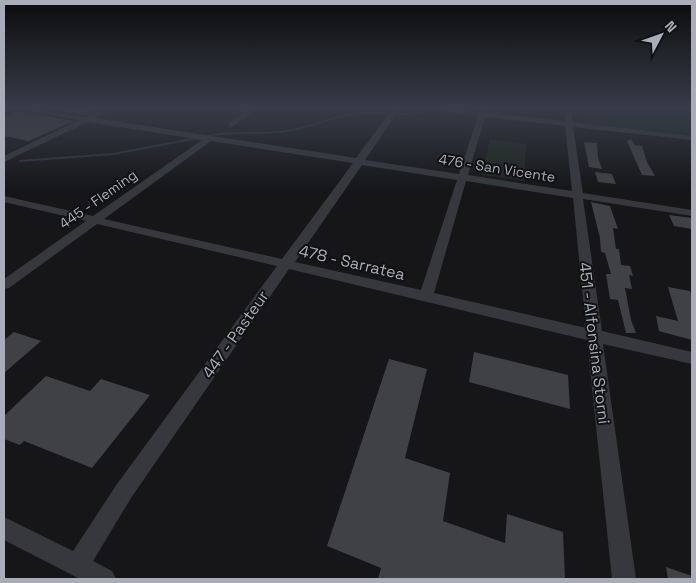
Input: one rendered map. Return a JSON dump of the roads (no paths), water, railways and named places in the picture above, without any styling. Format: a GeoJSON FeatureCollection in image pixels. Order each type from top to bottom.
{"type":"FeatureCollection","features":[{"type":"Feature","properties":{"kind":"street"},"geometry":{"type":"LineString","coordinates":[[4,159],[56,134]]}},
{"type":"Feature","properties":{"kind":"street","name":"476 - San Vicente"},"geometry":{"type":"LineString","coordinates":[[184,134],[692,213]]}},
{"type":"Feature","properties":{"kind":"street","name":"447 - Pasteur"},"geometry":{"type":"LineString","coordinates":[[77,565],[124,491],[378,134]]}},
{"type":"Feature","properties":{"kind":"street"},"geometry":{"type":"LineString","coordinates":[[426,297],[475,134]]}},
{"type":"Feature","properties":{"kind":"street","name":"451 - Alfonsina Storni"},"geometry":{"type":"LineString","coordinates":[[570,134],[624,579]]}},
{"type":"Feature","properties":{"kind":"street"},"geometry":{"type":"LineString","coordinates":[[659,134],[692,138]]}},
{"type":"Feature","properties":{"kind":"street","name":"445 - Fleming"},"geometry":{"type":"LineString","coordinates":[[4,285],[209,138]]}},
{"type":"Feature","properties":{"kind":"street","name":"478 - Sarratea"},"geometry":{"type":"LineString","coordinates":[[4,199],[692,358]]}},
{"type":"Feature","properties":{"kind":"street"},"geometry":{"type":"LineString","coordinates":[[4,528],[104,579]]}},
{"type":"Feature","properties":{"kind":"waterway"},"geometry":{"type":"LineString","coordinates":[[206,136],[224,134]]}},
{"type":"Feature","properties":{"kind":"waterway"},"geometry":{"type":"LineString","coordinates":[[20,161],[113,154],[198,138]]}}]}
